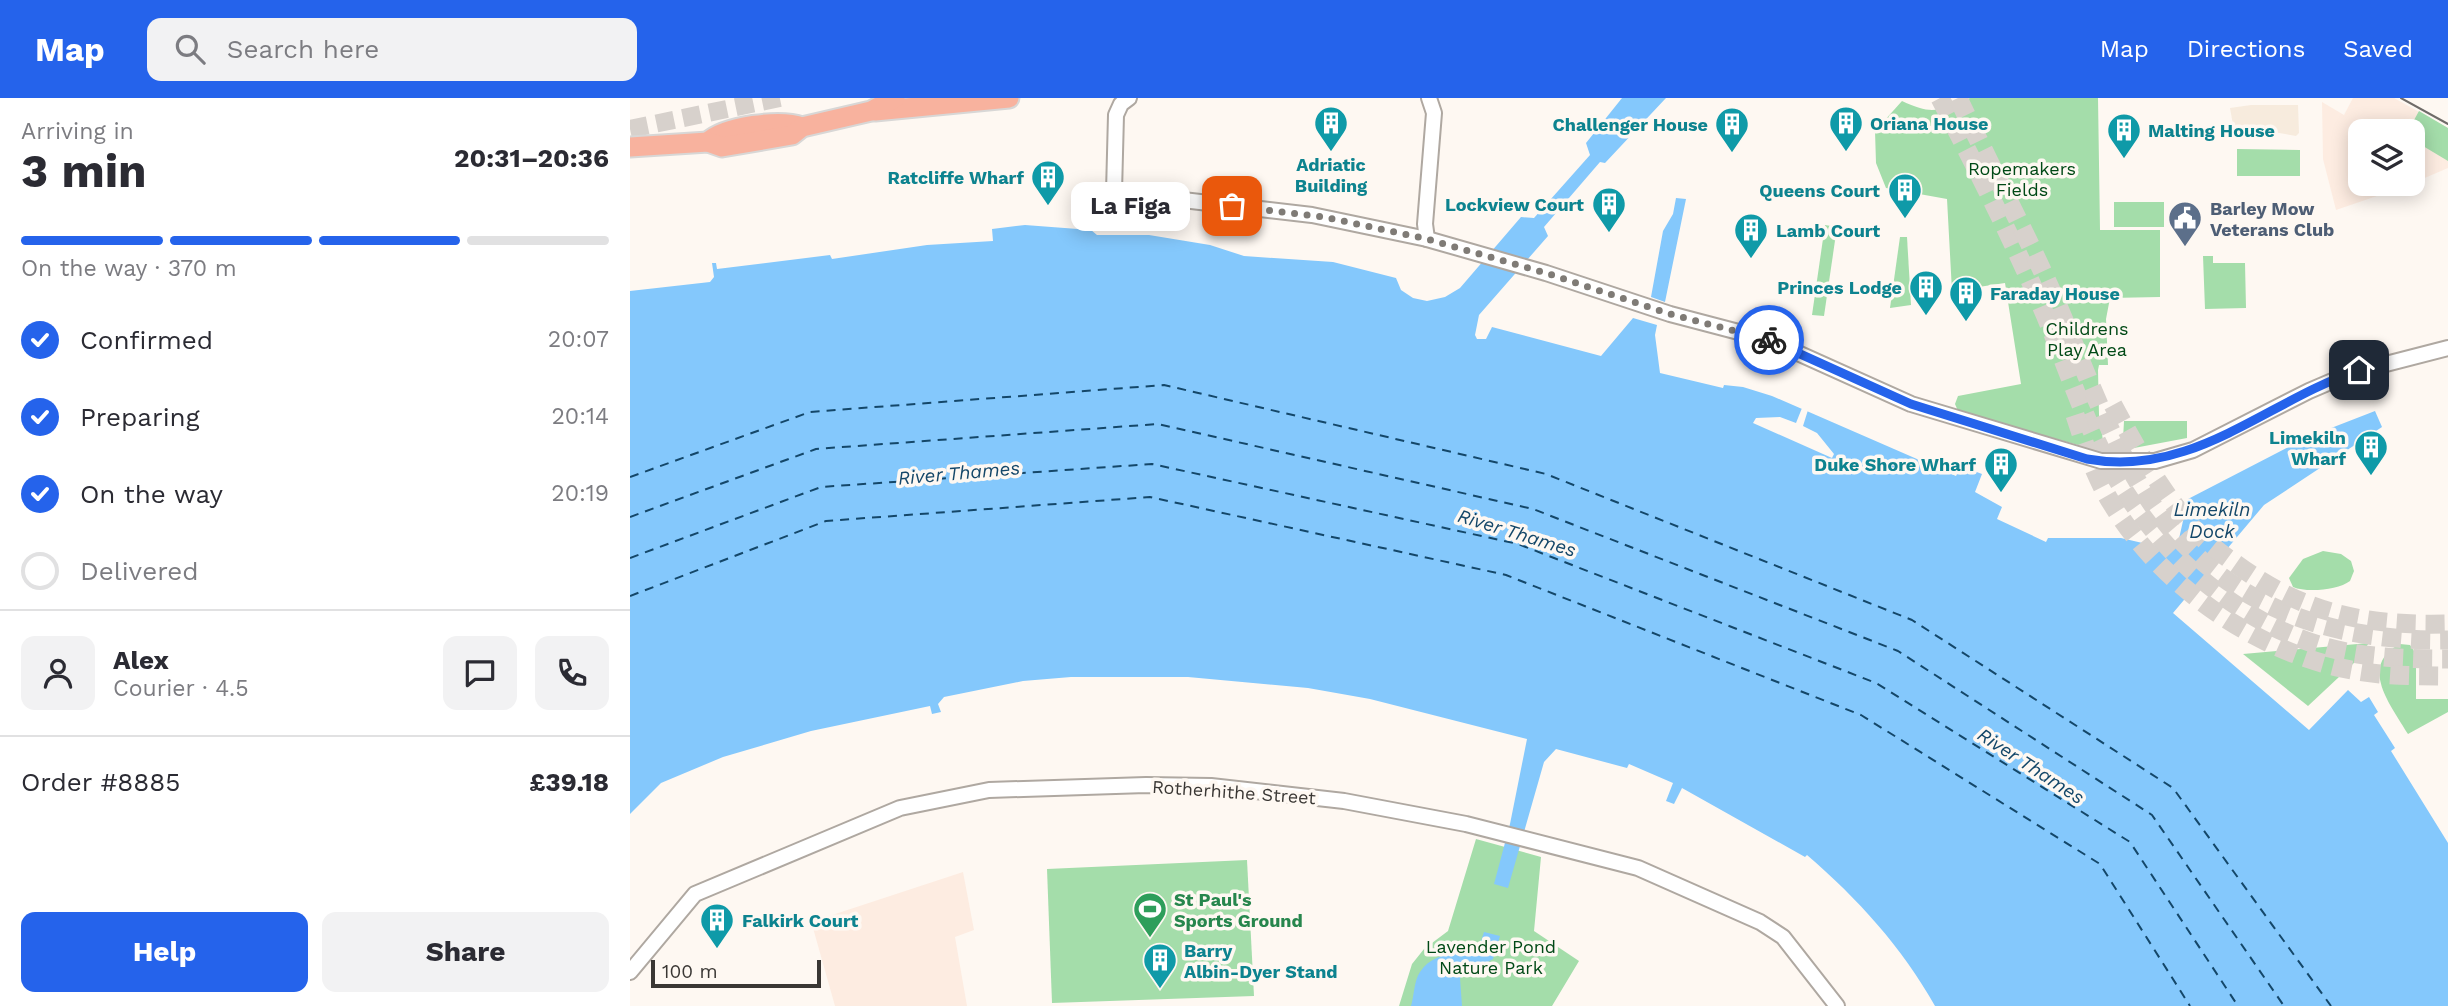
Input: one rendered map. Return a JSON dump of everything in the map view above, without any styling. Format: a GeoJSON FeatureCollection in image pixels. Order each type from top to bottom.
{"type":"FeatureCollection","features":[{"type":"Feature","properties":{"kind":"highway"},"geometry":{"type":"LineString","coordinates":[[871,111],[895,98]]}},
{"type":"Feature","properties":{"kind":"highway"},"geometry":{"type":"LineString","coordinates":[[630,147],[708,142],[722,147],[792,135],[802,127],[921,101],[958,103],[1009,98]]}},
{"type":"Feature","properties":{"kind":"street"},"geometry":{"type":"LineString","coordinates":[[1129,98],[1121,104],[1116,115],[1114,192],[1312,215],[1427,239],[1670,314],[1769,340],[1911,404],[2087,459],[2115,463],[2155,461],[2193,450],[2309,391],[2383,364],[2448,348]]}},
{"type":"Feature","properties":{"kind":"street"},"geometry":{"type":"LineString","coordinates":[[1427,239],[1425,224],[1434,113],[1429,98]]}},
{"type":"Feature","properties":{"kind":"street","name":"Rotherhithe Street"},"geometry":{"type":"LineString","coordinates":[[630,972],[695,894],[900,808],[972,791],[1146,785],[1211,786],[1344,800],[1502,833],[1638,868],[1760,922],[1783,937],[1837,1006]]}},
{"type":"Feature","properties":{"kind":"shaded area"},"geometry":{"type":"Polygon","coordinates":[[[2353,98],[2394,98],[2448,128],[2448,168],[2425,178],[2425,119],[2348,119],[2348,196],[2377,196],[2336,210],[2323,159],[2322,102],[2344,115],[2353,98]]]}},
{"type":"Feature","properties":{"kind":"shaded area"},"geometry":{"type":"Polygon","coordinates":[[[2298,105],[2299,133],[2296,136],[2233,125],[2230,108],[2298,105]]]}},
{"type":"Feature","properties":{"kind":"shaded area"},"geometry":{"type":"Polygon","coordinates":[[[963,872],[974,930],[955,937],[967,1006],[835,1006],[813,928],[817,920],[963,872]]]}},
{"type":"Feature","properties":{"kind":"green space","name":"Ropemakers Fields"},"geometry":{"type":"Polygon","coordinates":[[[1970,98],[2098,98],[2100,230],[2160,230],[2160,297],[2110,298],[2106,319],[2108,365],[2099,365],[2098,370],[2099,415],[2104,447],[2078,445],[1958,411],[1955,404],[1958,396],[2021,384],[2005,283],[1952,291],[1947,199],[1886,188],[1876,163],[1875,131],[1902,101],[1922,109],[1936,110],[1970,98]]]}},
{"type":"Feature","properties":{"kind":"green space"},"geometry":{"type":"Polygon","coordinates":[[[2419,111],[2448,128],[2448,161],[2425,147],[2425,119],[2415,119],[2419,111]]]}},
{"type":"Feature","properties":{"kind":"green space"},"geometry":{"type":"Polygon","coordinates":[[[2237,149],[2300,150],[2300,176],[2237,176],[2237,149]]]}},
{"type":"Feature","properties":{"kind":"green space"},"geometry":{"type":"Polygon","coordinates":[[[2114,202],[2164,202],[2164,227],[2114,227],[2114,202]]]}},
{"type":"Feature","properties":{"kind":"green space"},"geometry":{"type":"Polygon","coordinates":[[[1825,225],[1837,227],[1824,316],[1812,315],[1825,225]]]}},
{"type":"Feature","properties":{"kind":"green space"},"geometry":{"type":"Polygon","coordinates":[[[1900,237],[1907,237],[1911,305],[1890,308],[1900,237]]]}},
{"type":"Feature","properties":{"kind":"green space"},"geometry":{"type":"Polygon","coordinates":[[[2203,256],[2213,256],[2213,263],[2245,263],[2246,308],[2205,309],[2203,256]]]}},
{"type":"Feature","properties":{"kind":"green space"},"geometry":{"type":"Polygon","coordinates":[[[2124,421],[2187,421],[2187,438],[2134,448],[2132,438],[2123,439],[2124,421]]]}},
{"type":"Feature","properties":{"kind":"green space"},"geometry":{"type":"Polygon","coordinates":[[[2323,551],[2341,554],[2351,561],[2354,571],[2350,581],[2322,590],[2293,587],[2289,578],[2303,559],[2323,551]]]}},
{"type":"Feature","properties":{"kind":"green space"},"geometry":{"type":"Polygon","coordinates":[[[2369,643],[2355,662],[2308,706],[2243,654],[2369,643]]]}},
{"type":"Feature","properties":{"kind":"green space"},"geometry":{"type":"Polygon","coordinates":[[[2400,644],[2410,645],[2416,654],[2416,699],[2448,699],[2448,712],[2408,734],[2387,699],[2380,674],[2381,663],[2388,653],[2400,644]]]}},
{"type":"Feature","properties":{"kind":"green space","name":"Lavender Pond Nature Park"},"geometry":{"type":"Polygon","coordinates":[[[1476,839],[1541,857],[1534,931],[1579,961],[1552,1006],[1399,1006],[1412,964],[1424,949],[1448,931],[1476,839]]]}},
{"type":"Feature","properties":{"kind":"green space","name":"St Paul's Sports Ground"},"geometry":{"type":"Polygon","coordinates":[[[1247,860],[1254,996],[1052,1003],[1047,869],[1247,860]]]}},
{"type":"Feature","properties":{"kind":"water"},"geometry":{"type":"Polygon","coordinates":[[[1622,98],[1666,98],[1605,163],[1600,162],[1544,227],[1548,236],[1479,315],[1475,335],[1477,339],[1486,339],[1492,327],[1601,356],[1633,318],[1657,325],[1655,335],[1660,373],[1723,388],[1724,385],[1743,387],[1772,396],[1956,476],[1961,466],[1982,474],[1975,492],[2002,507],[1997,519],[2046,542],[2048,538],[2121,538],[2164,548],[2178,543],[2188,499],[2308,437],[2375,411],[2382,427],[2264,505],[2173,613],[2309,730],[2348,690],[2361,702],[2369,697],[2378,712],[2374,715],[2395,748],[2391,751],[2448,843],[2448,1006],[1935,1006],[1878,925],[1807,855],[1805,857],[1682,788],[1674,804],[1666,801],[1673,783],[1629,764],[1627,768],[1556,749],[1544,762],[1508,888],[1494,884],[1510,824],[1527,739],[1370,699],[1308,688],[1188,677],[1071,677],[1023,681],[944,697],[938,704],[941,712],[932,714],[930,706],[811,731],[723,757],[661,783],[630,814],[630,291],[710,282],[714,277],[712,263],[716,263],[717,269],[830,255],[832,259],[927,245],[993,241],[992,229],[1025,225],[1091,230],[1097,235],[1149,235],[1210,245],[1244,256],[1333,262],[1396,278],[1401,290],[1413,298],[1427,301],[1445,297],[1460,288],[1521,217],[1534,218],[1590,155],[1586,143],[1622,98]]]}},
{"type":"Feature","properties":{"kind":"water"},"geometry":{"type":"Polygon","coordinates":[[[1676,198],[1686,199],[1665,302],[1651,297],[1663,231],[1673,214],[1676,198]]]}},
{"type":"Feature","properties":{"kind":"water"},"geometry":{"type":"Polygon","coordinates":[[[1484,932],[1500,936],[1493,959],[1460,978],[1462,1006],[1411,1006],[1416,979],[1425,966],[1445,955],[1476,956],[1484,932]]]}},
{"type":"Feature","properties":{"kind":"pier"},"geometry":{"type":"Polygon","coordinates":[[[1802,408],[1808,410],[1803,426],[1817,433],[1834,454],[1832,458],[1753,423],[1756,418],[1780,417],[1796,423],[1802,408]]]}},
{"type":"Feature","properties":{"kind":"ferry route"},"geometry":{"type":"LineString","coordinates":[[630,477],[810,412],[1164,385],[1546,474],[1912,620],[2173,788],[2331,1006]]}},
{"type":"Feature","properties":{"kind":"ferry route"},"geometry":{"type":"LineString","coordinates":[[630,517],[816,449],[1158,424],[1533,509],[1898,651],[2152,815],[2284,1006]]}},
{"type":"Feature","properties":{"kind":"ferry route"},"geometry":{"type":"LineString","coordinates":[[630,558],[821,487],[1152,464],[1518,544],[1876,683],[2130,842],[2238,1006]]}},
{"type":"Feature","properties":{"kind":"ferry route"},"geometry":{"type":"LineString","coordinates":[[630,596],[826,521],[1150,497],[1506,575],[1861,715],[2100,864],[2190,1006]]}},
{"type":"Feature","properties":{"kind":"tunnel"},"geometry":{"type":"LineString","coordinates":[[630,129],[780,98]]}},
{"type":"Feature","properties":{"kind":"tunnel"},"geometry":{"type":"LineString","coordinates":[[1940,98],[2029,277],[2106,460],[2146,521],[2170,549],[2224,597],[2255,617],[2288,633],[2322,646],[2353,653],[2448,659]]}},
{"type":"Feature","properties":{"kind":"tunnel"},"geometry":{"type":"LineString","coordinates":[[1958,98],[2044,274],[2116,442],[2141,487],[2169,526],[2200,559],[2235,586],[2272,607],[2313,622],[2356,633],[2401,639],[2448,640]]}},
{"type":"Feature","properties":{"kind":"tunnel"},"geometry":{"type":"LineString","coordinates":[[2113,405],[2138,451],[2193,528],[2204,540],[2261,581],[2286,595],[2336,614],[2389,622],[2448,624]]}},
{"type":"Feature","properties":{"kind":"tunnel"},"geometry":{"type":"LineString","coordinates":[[2075,415],[2100,483],[2133,535],[2186,590],[2217,613],[2285,650],[2321,663],[2380,674],[2448,676]]}},
{"type":"Feature","properties":{"kind":"tram line"},"geometry":{"type":"LineString","coordinates":[[2401,98],[2448,124]]}},
{"type":"Feature","properties":{"kind":"way so far"},"geometry":{"type":"LineString","coordinates":[[1232,206],[1324,217],[1411,238],[1427,239],[1546,273],[1670,314],[1769,340]]}},
{"type":"Feature","properties":{"kind":"place","name":"Adriatic Building"},"geometry":{"type":"Point","coordinates":[1331,153]}},
{"type":"Feature","properties":{"kind":"place","name":"Oriana House"},"geometry":{"type":"Point","coordinates":[1846,153]}},
{"type":"Feature","properties":{"kind":"place","name":"Challenger House"},"geometry":{"type":"Point","coordinates":[1732,154]}},
{"type":"Feature","properties":{"kind":"place","name":"Malting House"},"geometry":{"type":"Point","coordinates":[2124,160]}},
{"type":"Feature","properties":{"kind":"place","name":"La Figa"},"geometry":{"type":"Point","coordinates":[1232,206]}},
{"type":"Feature","properties":{"kind":"place","name":"Ratcliffe Wharf"},"geometry":{"type":"Point","coordinates":[1048,207]}},
{"type":"Feature","properties":{"kind":"place","name":"Queens Court"},"geometry":{"type":"Point","coordinates":[1905,220]}},
{"type":"Feature","properties":{"kind":"place","name":"Lockview Court"},"geometry":{"type":"Point","coordinates":[1609,234]}},
{"type":"Feature","properties":{"kind":"place","name":"Barley Mow Veterans Club"},"geometry":{"type":"Point","coordinates":[2185,248]}},
{"type":"Feature","properties":{"kind":"place","name":"Lamb Court"},"geometry":{"type":"Point","coordinates":[1751,260]}},
{"type":"Feature","properties":{"kind":"place","name":"Princes Lodge"},"geometry":{"type":"Point","coordinates":[1926,317]}},
{"type":"Feature","properties":{"kind":"place","name":"Faraday House"},"geometry":{"type":"Point","coordinates":[1966,323]}},
{"type":"Feature","properties":{"kind":"place","name":"Limekiln Wharf"},"geometry":{"type":"Point","coordinates":[2371,477]}},
{"type":"Feature","properties":{"kind":"place","name":"Duke Shore Wharf"},"geometry":{"type":"Point","coordinates":[2001,494]}},
{"type":"Feature","properties":{"kind":"place","name":"St Paul's Sports Ground"},"geometry":{"type":"Point","coordinates":[1150,939]}},
{"type":"Feature","properties":{"kind":"place","name":"Falkirk Court"},"geometry":{"type":"Point","coordinates":[717,950]}},
{"type":"Feature","properties":{"kind":"place","name":"Barry Albin-Dyer Stand"},"geometry":{"type":"Point","coordinates":[1160,990]}},
{"type":"Feature","properties":{"kind":"route"},"geometry":{"type":"LineString","coordinates":[[1769,340],[1911,404],[2087,459],[2115,463],[2155,461],[2193,450],[2309,391],[2359,370]]}},
{"type":"Feature","properties":{"kind":"park label","name":"Childrens Play Area"},"geometry":{"type":"Point","coordinates":[2087,338]}},
{"type":"Feature","properties":{"kind":"water label","name":"River Thames"},"geometry":{"type":"Point","coordinates":[959,473]}},
{"type":"Feature","properties":{"kind":"water label","name":"Limekiln Dock"},"geometry":{"type":"Point","coordinates":[2212,520]}},
{"type":"Feature","properties":{"kind":"water label","name":"River Thames"},"geometry":{"type":"Point","coordinates":[1517,533]}},
{"type":"Feature","properties":{"kind":"water label","name":"River Thames"},"geometry":{"type":"Point","coordinates":[2031,766]}}]}
